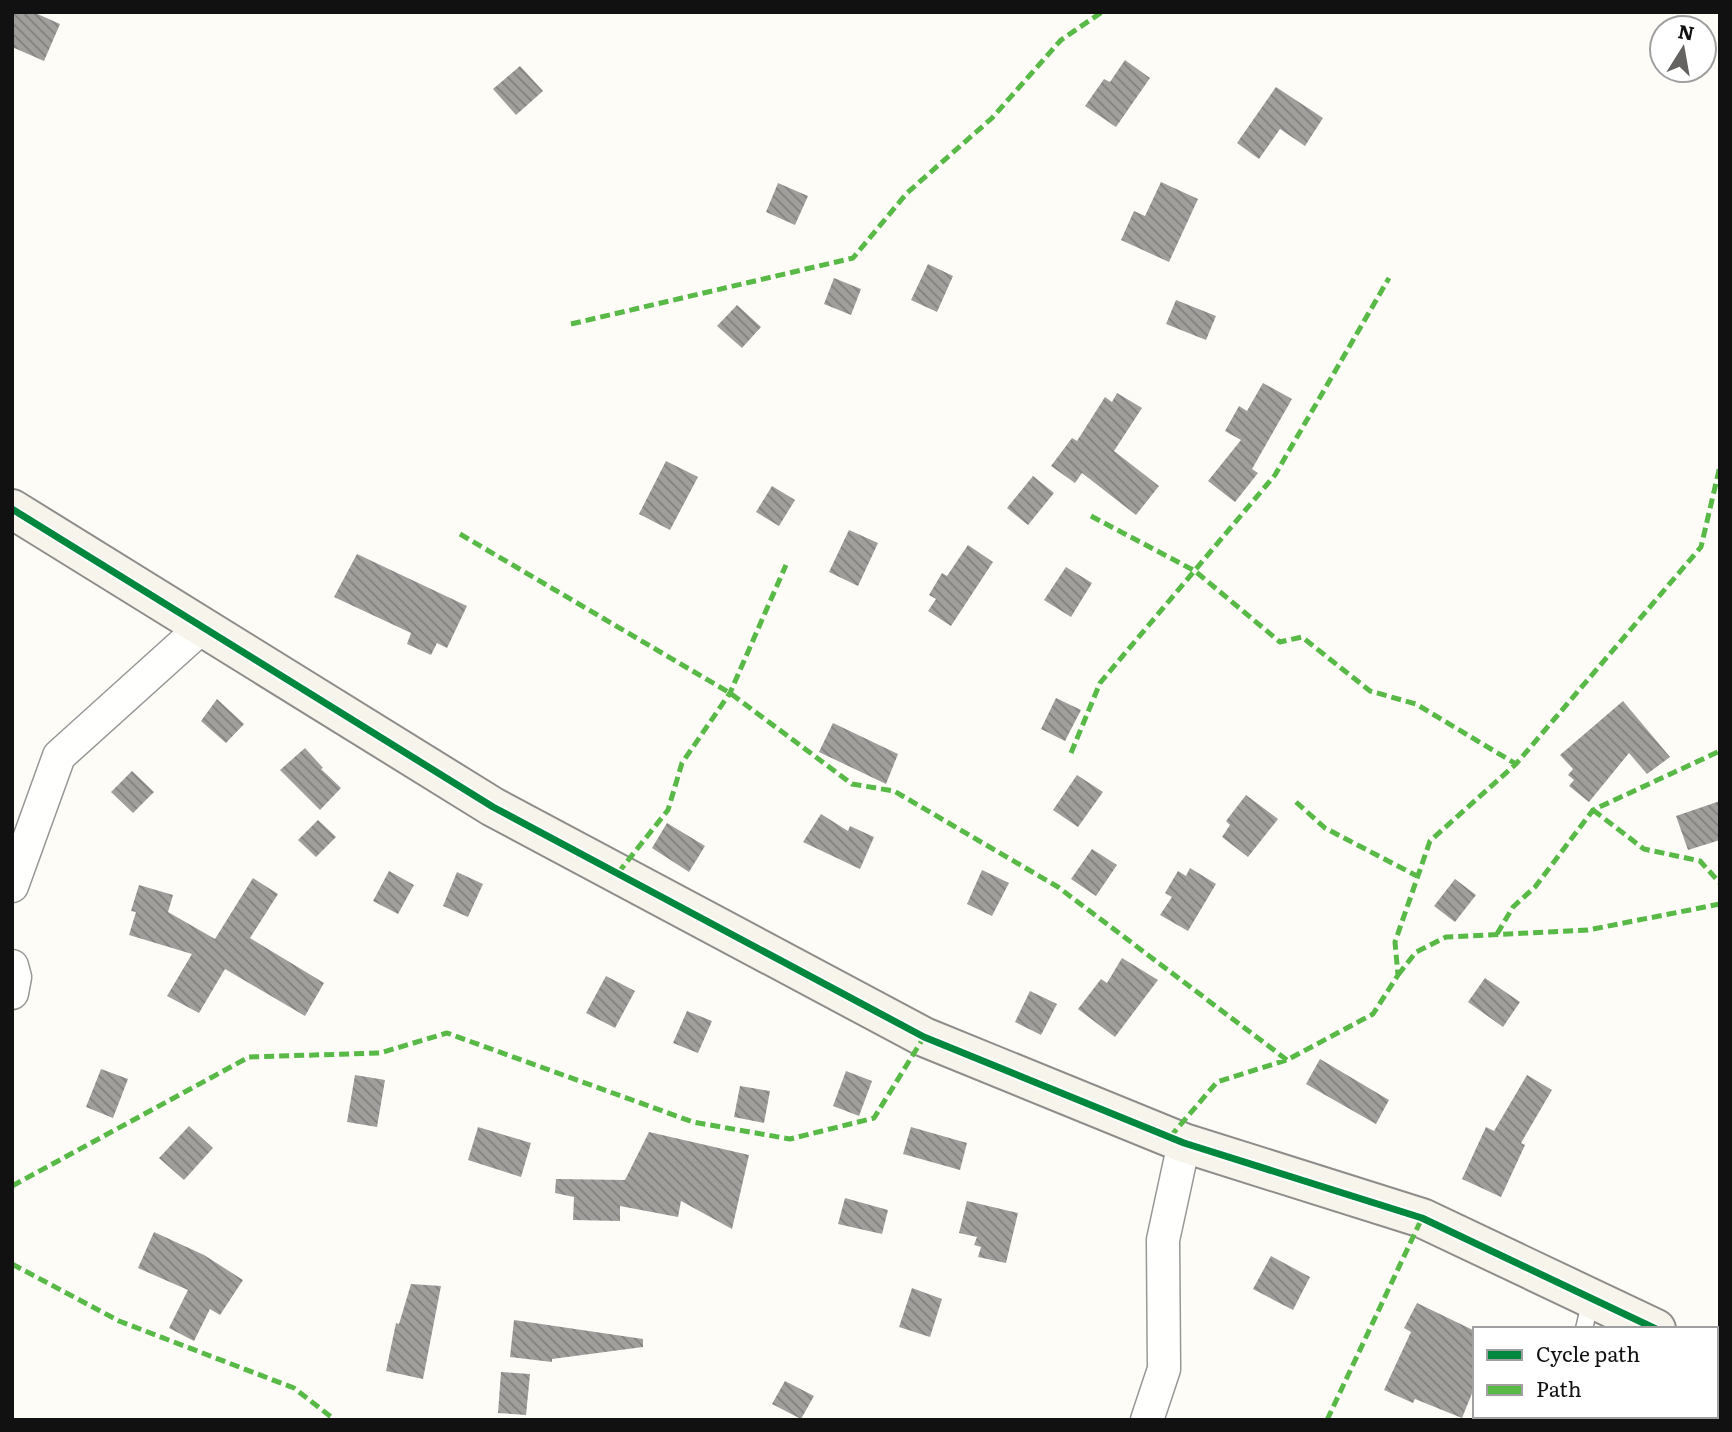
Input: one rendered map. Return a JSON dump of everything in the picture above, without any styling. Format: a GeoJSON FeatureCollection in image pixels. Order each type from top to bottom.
{"type":"FeatureCollection","features":[{"type":"Feature","properties":{"kind":"street"},"geometry":{"type":"LineString","coordinates":[[12,509],[493,807],[924,1037],[1184,1143],[1422,1218],[1588,1313],[1648,1327]]}},
{"type":"Feature","properties":{"kind":"street"},"geometry":{"type":"LineString","coordinates":[[13,880],[59,756],[202,627]]}},
{"type":"Feature","properties":{"kind":"street"},"geometry":{"type":"LineString","coordinates":[[12,966],[15,977],[12,993]]}},
{"type":"Feature","properties":{"kind":"street"},"geometry":{"type":"LineString","coordinates":[[1147,1420],[1164,1369],[1163,1240],[1184,1143]]}},
{"type":"Feature","properties":{"kind":"building"},"geometry":{"type":"Polygon","coordinates":[[[12,12],[33,12],[60,24],[44,61],[12,47],[12,12]]]}},
{"type":"Feature","properties":{"kind":"building"},"geometry":{"type":"Polygon","coordinates":[[[1125,60],[1150,78],[1116,127],[1085,106],[1104,79],[1110,82],[1125,60]]]}},
{"type":"Feature","properties":{"kind":"building"},"geometry":{"type":"Polygon","coordinates":[[[520,66],[543,91],[516,115],[493,89],[520,66]]]}},
{"type":"Feature","properties":{"kind":"building"},"geometry":{"type":"Polygon","coordinates":[[[1276,87],[1323,118],[1305,146],[1280,129],[1259,159],[1237,143],[1276,87]]]}},
{"type":"Feature","properties":{"kind":"building"},"geometry":{"type":"Polygon","coordinates":[[[1161,182],[1198,199],[1169,262],[1121,240],[1134,211],[1145,216],[1161,182]]]}},
{"type":"Feature","properties":{"kind":"building"},"geometry":{"type":"Polygon","coordinates":[[[778,183],[808,196],[795,225],[766,212],[778,183]]]}},
{"type":"Feature","properties":{"kind":"building"},"geometry":{"type":"Polygon","coordinates":[[[928,264],[953,276],[937,312],[911,300],[928,264]]]}},
{"type":"Feature","properties":{"kind":"building"},"geometry":{"type":"Polygon","coordinates":[[[834,278],[861,289],[851,315],[824,304],[834,278]]]}},
{"type":"Feature","properties":{"kind":"building"},"geometry":{"type":"Polygon","coordinates":[[[1176,300],[1216,316],[1206,340],[1166,324],[1176,300]]]}},
{"type":"Feature","properties":{"kind":"building"},"geometry":{"type":"Polygon","coordinates":[[[737,305],[761,327],[742,348],[717,326],[737,305]]]}},
{"type":"Feature","properties":{"kind":"building"},"geometry":{"type":"Polygon","coordinates":[[[1263,383],[1292,399],[1252,469],[1258,473],[1235,502],[1208,481],[1241,440],[1225,431],[1239,406],[1247,411],[1263,383]]]}},
{"type":"Feature","properties":{"kind":"building"},"geometry":{"type":"Polygon","coordinates":[[[1117,393],[1142,408],[1114,451],[1159,486],[1136,515],[1082,473],[1075,483],[1051,466],[1072,438],[1077,441],[1105,397],[1112,402],[1117,393]]]}},
{"type":"Feature","properties":{"kind":"building"},"geometry":{"type":"Polygon","coordinates":[[[666,461],[698,477],[670,530],[639,514],[666,461]]]}},
{"type":"Feature","properties":{"kind":"building"},"geometry":{"type":"Polygon","coordinates":[[[1033,476],[1054,493],[1028,525],[1007,508],[1033,476]]]}},
{"type":"Feature","properties":{"kind":"building"},"geometry":{"type":"Polygon","coordinates":[[[772,486],[795,500],[779,526],[756,512],[772,486]]]}},
{"type":"Feature","properties":{"kind":"building"},"geometry":{"type":"Polygon","coordinates":[[[849,530],[878,543],[858,586],[829,572],[849,530]]]}},
{"type":"Feature","properties":{"kind":"building"},"geometry":{"type":"Polygon","coordinates":[[[968,545],[993,562],[951,626],[928,611],[936,599],[929,595],[942,573],[947,576],[968,545]]]}},
{"type":"Feature","properties":{"kind":"building"},"geometry":{"type":"Polygon","coordinates":[[[357,554],[467,606],[447,648],[437,643],[431,655],[407,644],[411,633],[334,597],[357,554]]]}},
{"type":"Feature","properties":{"kind":"building"},"geometry":{"type":"Polygon","coordinates":[[[1066,567],[1092,583],[1071,617],[1044,600],[1066,567]]]}},
{"type":"Feature","properties":{"kind":"building"},"geometry":{"type":"Polygon","coordinates":[[[1056,698],[1081,710],[1065,741],[1041,729],[1056,698]]]}},
{"type":"Feature","properties":{"kind":"building"},"geometry":{"type":"Polygon","coordinates":[[[217,699],[244,724],[226,743],[201,721],[217,699]]]}},
{"type":"Feature","properties":{"kind":"building"},"geometry":{"type":"Polygon","coordinates":[[[1623,701],[1670,757],[1647,774],[1629,753],[1589,802],[1569,786],[1574,780],[1568,775],[1573,769],[1560,755],[1623,701]]]}},
{"type":"Feature","properties":{"kind":"building"},"geometry":{"type":"Polygon","coordinates":[[[833,723],[898,754],[886,784],[819,752],[833,723]]]}},
{"type":"Feature","properties":{"kind":"building"},"geometry":{"type":"Polygon","coordinates":[[[305,748],[323,768],[321,769],[341,788],[320,810],[280,770],[305,748]]]}},
{"type":"Feature","properties":{"kind":"building"},"geometry":{"type":"Polygon","coordinates":[[[132,771],[154,792],[133,813],[111,792],[132,771]]]}},
{"type":"Feature","properties":{"kind":"building"},"geometry":{"type":"Polygon","coordinates":[[[1077,775],[1103,792],[1078,827],[1053,810],[1077,775]]]}},
{"type":"Feature","properties":{"kind":"building"},"geometry":{"type":"Polygon","coordinates":[[[1246,795],[1278,819],[1248,857],[1222,837],[1230,825],[1226,821],[1246,795]]]}},
{"type":"Feature","properties":{"kind":"building"},"geometry":{"type":"Polygon","coordinates":[[[1720,801],[1720,840],[1688,850],[1676,816],[1720,801]]]}},
{"type":"Feature","properties":{"kind":"building"},"geometry":{"type":"Polygon","coordinates":[[[821,814],[848,831],[850,826],[874,837],[860,869],[803,842],[821,814]]]}},
{"type":"Feature","properties":{"kind":"building"},"geometry":{"type":"Polygon","coordinates":[[[318,820],[336,837],[316,857],[298,840],[318,820]]]}},
{"type":"Feature","properties":{"kind":"building"},"geometry":{"type":"Polygon","coordinates":[[[667,823],[705,846],[689,872],[652,848],[667,823]]]}},
{"type":"Feature","properties":{"kind":"building"},"geometry":{"type":"Polygon","coordinates":[[[1092,849],[1117,865],[1096,896],[1071,879],[1092,849]]]}},
{"type":"Feature","properties":{"kind":"building"},"geometry":{"type":"Polygon","coordinates":[[[1190,868],[1216,884],[1188,931],[1160,915],[1172,897],[1165,893],[1178,871],[1186,876],[1190,868]]]}},
{"type":"Feature","properties":{"kind":"building"},"geometry":{"type":"Polygon","coordinates":[[[982,870],[1009,883],[992,916],[967,904],[982,870]]]}},
{"type":"Feature","properties":{"kind":"building"},"geometry":{"type":"Polygon","coordinates":[[[389,871],[414,885],[398,914],[373,901],[389,871]]]}},
{"type":"Feature","properties":{"kind":"building"},"geometry":{"type":"Polygon","coordinates":[[[457,872],[483,884],[468,917],[443,906],[457,872]]]}},
{"type":"Feature","properties":{"kind":"building"},"geometry":{"type":"Polygon","coordinates":[[[253,878],[278,894],[250,938],[324,983],[305,1016],[225,969],[199,1013],[167,996],[192,954],[129,935],[136,912],[131,911],[139,885],[173,895],[168,912],[215,939],[253,878]]]}},
{"type":"Feature","properties":{"kind":"building"},"geometry":{"type":"Polygon","coordinates":[[[1455,879],[1476,895],[1455,922],[1434,906],[1455,879]]]}},
{"type":"Feature","properties":{"kind":"building"},"geometry":{"type":"Polygon","coordinates":[[[1122,958],[1158,980],[1115,1037],[1078,1009],[1101,979],[1107,983],[1122,958]]]}},
{"type":"Feature","properties":{"kind":"building"},"geometry":{"type":"Polygon","coordinates":[[[606,976],[635,991],[615,1028],[586,1013],[606,976]]]}},
{"type":"Feature","properties":{"kind":"building"},"geometry":{"type":"Polygon","coordinates":[[[1485,978],[1520,1002],[1503,1027],[1468,1002],[1485,978]]]}},
{"type":"Feature","properties":{"kind":"building"},"geometry":{"type":"Polygon","coordinates":[[[1030,991],[1057,1004],[1041,1035],[1015,1022],[1030,991]]]}},
{"type":"Feature","properties":{"kind":"building"},"geometry":{"type":"Polygon","coordinates":[[[687,1011],[712,1021],[698,1053],[673,1043],[687,1011]]]}},
{"type":"Feature","properties":{"kind":"building"},"geometry":{"type":"Polygon","coordinates":[[[1320,1059],[1389,1100],[1376,1124],[1306,1084],[1320,1059]]]}},
{"type":"Feature","properties":{"kind":"building"},"geometry":{"type":"Polygon","coordinates":[[[101,1069],[128,1079],[113,1118],[86,1107],[101,1069]]]}},
{"type":"Feature","properties":{"kind":"building"},"geometry":{"type":"Polygon","coordinates":[[[846,1071],[872,1081],[859,1116],[833,1106],[846,1071]]]}},
{"type":"Feature","properties":{"kind":"building"},"geometry":{"type":"Polygon","coordinates":[[[355,1075],[385,1080],[377,1127],[347,1122],[355,1075]]]}},
{"type":"Feature","properties":{"kind":"building"},"geometry":{"type":"Polygon","coordinates":[[[1527,1075],[1552,1090],[1521,1143],[1525,1145],[1501,1197],[1462,1179],[1486,1127],[1494,1131],[1527,1075]]]}},
{"type":"Feature","properties":{"kind":"building"},"geometry":{"type":"Polygon","coordinates":[[[740,1086],[770,1091],[764,1123],[734,1117],[740,1086]]]}},
{"type":"Feature","properties":{"kind":"building"},"geometry":{"type":"Polygon","coordinates":[[[189,1126],[213,1148],[184,1180],[159,1158],[189,1126]]]}},
{"type":"Feature","properties":{"kind":"building"},"geometry":{"type":"Polygon","coordinates":[[[478,1127],[531,1143],[521,1177],[468,1160],[478,1127]]]}},
{"type":"Feature","properties":{"kind":"building"},"geometry":{"type":"Polygon","coordinates":[[[911,1127],[967,1143],[960,1170],[903,1154],[911,1127]]]}},
{"type":"Feature","properties":{"kind":"building"},"geometry":{"type":"Polygon","coordinates":[[[649,1132],[749,1155],[732,1229],[681,1201],[678,1217],[620,1206],[620,1221],[573,1220],[574,1197],[555,1193],[556,1179],[625,1180],[649,1132]]]}},
{"type":"Feature","properties":{"kind":"building"},"geometry":{"type":"Polygon","coordinates":[[[845,1198],[888,1210],[882,1234],[838,1224],[845,1198]]]}},
{"type":"Feature","properties":{"kind":"building"},"geometry":{"type":"Polygon","coordinates":[[[967,1201],[1018,1213],[1006,1263],[978,1257],[981,1247],[974,1245],[977,1237],[959,1233],[967,1201]]]}},
{"type":"Feature","properties":{"kind":"building"},"geometry":{"type":"Polygon","coordinates":[[[154,1232],[204,1255],[243,1280],[220,1315],[210,1309],[194,1341],[169,1328],[188,1290],[138,1268],[154,1232]]]}},
{"type":"Feature","properties":{"kind":"building"},"geometry":{"type":"Polygon","coordinates":[[[1271,1256],[1310,1277],[1293,1310],[1253,1289],[1271,1256]]]}},
{"type":"Feature","properties":{"kind":"building"},"geometry":{"type":"Polygon","coordinates":[[[411,1284],[441,1286],[423,1379],[386,1371],[396,1323],[399,1324],[411,1284]]]}},
{"type":"Feature","properties":{"kind":"building"},"geometry":{"type":"Polygon","coordinates":[[[912,1288],[942,1299],[930,1337],[899,1327],[912,1288]]]}},
{"type":"Feature","properties":{"kind":"building"},"geometry":{"type":"Polygon","coordinates":[[[1417,1303],[1473,1330],[1473,1391],[1462,1418],[1415,1399],[1413,1403],[1384,1390],[1411,1332],[1404,1328],[1417,1303]]]}},
{"type":"Feature","properties":{"kind":"building"},"geometry":{"type":"Polygon","coordinates":[[[514,1320],[643,1339],[643,1347],[552,1359],[552,1362],[510,1357],[514,1320]]]}},
{"type":"Feature","properties":{"kind":"building"},"geometry":{"type":"Polygon","coordinates":[[[501,1372],[530,1374],[526,1415],[498,1413],[501,1372]]]}},
{"type":"Feature","properties":{"kind":"building"},"geometry":{"type":"Polygon","coordinates":[[[785,1381],[814,1396],[801,1419],[772,1404],[785,1381]]]}},
{"type":"Feature","properties":{"kind":"marked path"},"geometry":{"type":"LineString","coordinates":[[571,324],[853,258],[907,193],[992,118],[1061,40],[1102,12]]}},
{"type":"Feature","properties":{"kind":"marked path"},"geometry":{"type":"LineString","coordinates":[[1071,753],[1100,683],[1275,475],[1389,278]]}},
{"type":"Feature","properties":{"kind":"marked path"},"geometry":{"type":"LineString","coordinates":[[1170,1137],[1217,1082],[1287,1060],[1373,1014],[1398,975],[1395,942],[1430,841],[1516,764],[1701,547],[1720,466]]}},
{"type":"Feature","properties":{"kind":"marked path"},"geometry":{"type":"LineString","coordinates":[[1091,516],[1195,571],[1280,642],[1302,637],[1370,691],[1416,704],[1516,764]]}},
{"type":"Feature","properties":{"kind":"marked path"},"geometry":{"type":"LineString","coordinates":[[460,534],[730,693],[852,784],[894,791],[1058,887],[1287,1060]]}},
{"type":"Feature","properties":{"kind":"marked path"},"geometry":{"type":"LineString","coordinates":[[618,873],[668,810],[682,763],[730,693],[786,565]]}},
{"type":"Feature","properties":{"kind":"marked path"},"geometry":{"type":"LineString","coordinates":[[1497,934],[1513,907],[1535,887],[1593,810],[1720,751]]}},
{"type":"Feature","properties":{"kind":"marked path"},"geometry":{"type":"LineString","coordinates":[[1296,802],[1325,828],[1417,876]]}},
{"type":"Feature","properties":{"kind":"marked path"},"geometry":{"type":"LineString","coordinates":[[1593,810],[1644,849],[1700,861],[1720,883]]}},
{"type":"Feature","properties":{"kind":"marked path"},"geometry":{"type":"LineString","coordinates":[[1398,975],[1416,952],[1446,937],[1588,930],[1720,904]]}},
{"type":"Feature","properties":{"kind":"marked path"},"geometry":{"type":"LineString","coordinates":[[12,1186],[249,1057],[380,1053],[447,1033],[693,1122],[790,1139],[874,1118],[924,1037]]}},
{"type":"Feature","properties":{"kind":"marked path"},"geometry":{"type":"LineString","coordinates":[[1327,1420],[1422,1218]]}},
{"type":"Feature","properties":{"kind":"marked path"},"geometry":{"type":"LineString","coordinates":[[12,1264],[119,1321],[294,1388],[335,1420]]}},
{"type":"Feature","properties":{"kind":"cycle path"},"geometry":{"type":"LineString","coordinates":[[12,509],[493,807],[924,1037],[1184,1143],[1422,1218],[1652,1327]]}}]}
